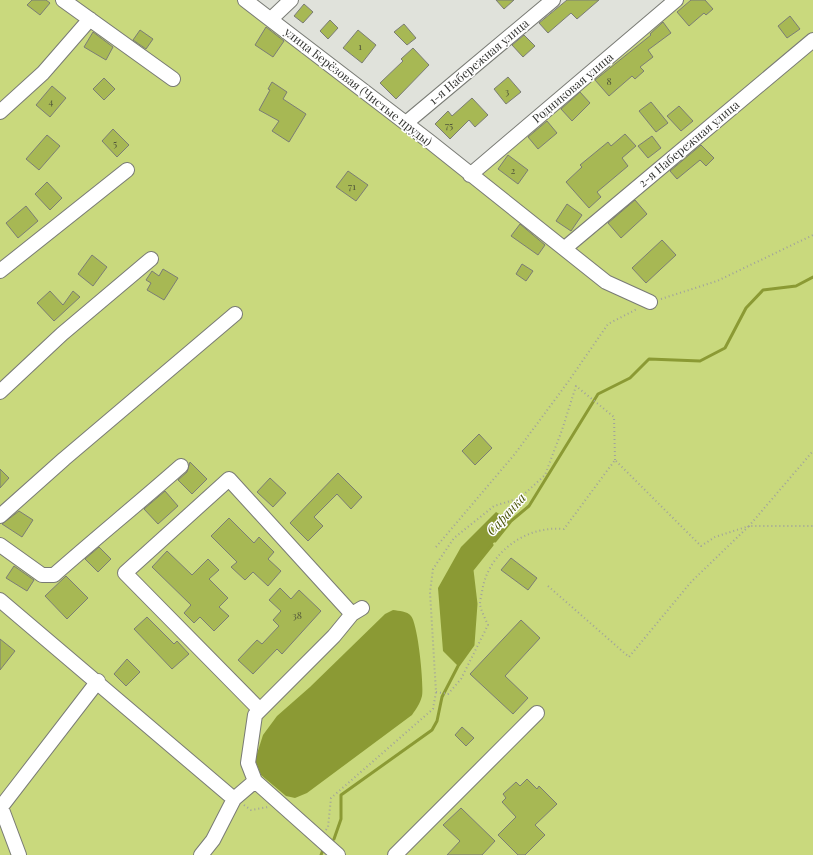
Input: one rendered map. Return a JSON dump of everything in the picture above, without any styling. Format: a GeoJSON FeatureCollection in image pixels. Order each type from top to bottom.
{"type":"FeatureCollection","features":[{"type":"Feature","properties":{"kind":"street"},"geometry":{"type":"LineString","coordinates":[[63,0],[174,79]]}},
{"type":"Feature","properties":{"kind":"street","name":"улица Берёзовая (Чистые пруды)"},"geometry":{"type":"LineString","coordinates":[[245,0],[406,123],[606,282],[650,302]]}},
{"type":"Feature","properties":{"kind":"street"},"geometry":{"type":"LineString","coordinates":[[271,19],[291,0]]}},
{"type":"Feature","properties":{"kind":"street","name":"1-я Набережная улица"},"geometry":{"type":"LineString","coordinates":[[406,123],[553,0]]}},
{"type":"Feature","properties":{"kind":"street","name":"Родниковая улица"},"geometry":{"type":"LineString","coordinates":[[470,175],[676,0]]}},
{"type":"Feature","properties":{"kind":"street"},"geometry":{"type":"LineString","coordinates":[[0,112],[42,73],[90,20]]}},
{"type":"Feature","properties":{"kind":"street","name":"2-я Набережная улица"},"geometry":{"type":"LineString","coordinates":[[565,248],[813,40]]}},
{"type":"Feature","properties":{"kind":"street"},"geometry":{"type":"LineString","coordinates":[[0,271],[127,170]]}},
{"type":"Feature","properties":{"kind":"street"},"geometry":{"type":"LineString","coordinates":[[0,392],[62,334],[151,259]]}},
{"type":"Feature","properties":{"kind":"street"},"geometry":{"type":"LineString","coordinates":[[0,516],[64,459],[235,314]]}},
{"type":"Feature","properties":{"kind":"street"},"geometry":{"type":"LineString","coordinates":[[0,545],[42,575],[54,575],[108,528],[124,517],[181,466]]}},
{"type":"Feature","properties":{"kind":"street"},"geometry":{"type":"LineString","coordinates":[[258,713],[125,573],[229,479],[357,611],[258,713],[248,764],[255,781],[338,855]]}},
{"type":"Feature","properties":{"kind":"street"},"geometry":{"type":"LineString","coordinates":[[0,600],[98,681],[234,799]]}},
{"type":"Feature","properties":{"kind":"street"},"geometry":{"type":"LineString","coordinates":[[19,855],[1,808],[98,681]]}},
{"type":"Feature","properties":{"kind":"street"},"geometry":{"type":"LineString","coordinates":[[395,855],[537,713]]}},
{"type":"Feature","properties":{"kind":"street"},"geometry":{"type":"LineString","coordinates":[[201,855],[213,840],[234,799],[255,781]]}},
{"type":"Feature","properties":{"kind":"path"},"geometry":{"type":"LineString","coordinates":[[436,548],[514,455],[568,382],[608,324],[650,302],[717,281],[813,235]]}},
{"type":"Feature","properties":{"kind":"path"},"geometry":{"type":"LineString","coordinates":[[320,839],[328,827],[332,798],[433,709],[436,692],[430,592],[433,569],[454,538],[494,506],[520,498],[545,474],[562,430],[576,386],[614,417],[615,460],[564,529],[553,528],[541,531],[518,540],[500,552],[484,579],[480,604],[488,625],[461,679],[448,694],[436,692]]}},
{"type":"Feature","properties":{"kind":"path"},"geometry":{"type":"LineString","coordinates":[[548,586],[629,657],[691,582],[750,526],[813,451]]}},
{"type":"Feature","properties":{"kind":"path"},"geometry":{"type":"LineString","coordinates":[[615,460],[700,546],[715,537],[750,526],[813,526]]}},
{"type":"Feature","properties":{"kind":"path"},"geometry":{"type":"LineString","coordinates":[[234,799],[251,810],[270,807]]}},
{"type":"Feature","properties":{"kind":"shaded area"},"geometry":{"type":"Polygon","coordinates":[[[0,0],[245,0],[470,175],[676,0],[813,0],[813,855],[0,855],[0,0]]]}},
{"type":"Feature","properties":{"kind":"shaded area"},"geometry":{"type":"Polygon","coordinates":[[[496,512],[511,521],[472,570],[476,604],[473,645],[458,666],[443,651],[438,588],[461,547],[496,512]]]}},
{"type":"Feature","properties":{"kind":"shaded area"},"geometry":{"type":"Polygon","coordinates":[[[393,610],[409,614],[414,621],[421,668],[422,696],[418,706],[412,715],[307,793],[295,798],[286,796],[261,775],[255,760],[263,735],[277,716],[310,687],[385,614],[393,610]]]}},
{"type":"Feature","properties":{"kind":"building"},"geometry":{"type":"Polygon","coordinates":[[[32,0],[46,0],[50,3],[40,15],[27,5],[32,0]]]}},
{"type":"Feature","properties":{"kind":"building"},"geometry":{"type":"Polygon","coordinates":[[[496,0],[514,0],[504,9],[496,0]]]}},
{"type":"Feature","properties":{"kind":"building"},"geometry":{"type":"Polygon","coordinates":[[[567,0],[599,0],[577,19],[571,13],[548,33],[539,23],[567,0]]]}},
{"type":"Feature","properties":{"kind":"building"},"geometry":{"type":"Polygon","coordinates":[[[691,0],[705,0],[713,9],[706,15],[704,13],[689,26],[677,12],[691,0]]]}},
{"type":"Feature","properties":{"kind":"building"},"geometry":{"type":"Polygon","coordinates":[[[304,4],[313,12],[303,23],[294,16],[304,4]]]}},
{"type":"Feature","properties":{"kind":"building"},"geometry":{"type":"Polygon","coordinates":[[[790,16],[800,29],[787,38],[778,26],[790,16]]]}},
{"type":"Feature","properties":{"kind":"building"},"geometry":{"type":"Polygon","coordinates":[[[330,20],[338,28],[328,39],[320,31],[330,20]]]}},
{"type":"Feature","properties":{"kind":"building"},"geometry":{"type":"Polygon","coordinates":[[[663,22],[671,33],[648,50],[653,57],[640,67],[644,71],[635,79],[632,76],[609,96],[595,80],[651,35],[650,34],[663,22]]]}},
{"type":"Feature","properties":{"kind":"building"},"geometry":{"type":"Polygon","coordinates":[[[404,24],[416,38],[407,45],[394,32],[404,24]]]}},
{"type":"Feature","properties":{"kind":"building"},"geometry":{"type":"Polygon","coordinates":[[[266,27],[284,41],[273,57],[255,45],[266,27]]]}},
{"type":"Feature","properties":{"kind":"building"},"geometry":{"type":"Polygon","coordinates":[[[140,30],[153,39],[146,49],[133,40],[140,30]]]}},
{"type":"Feature","properties":{"kind":"building"},"geometry":{"type":"Polygon","coordinates":[[[358,30],[376,45],[362,63],[343,48],[358,30]]]}},
{"type":"Feature","properties":{"kind":"building"},"geometry":{"type":"Polygon","coordinates":[[[93,32],[113,47],[106,60],[84,47],[93,32]]]}},
{"type":"Feature","properties":{"kind":"building"},"geometry":{"type":"Polygon","coordinates":[[[524,35],[535,46],[523,57],[512,45],[524,35]]]}},
{"type":"Feature","properties":{"kind":"building"},"geometry":{"type":"Polygon","coordinates":[[[413,48],[429,65],[396,99],[380,83],[403,61],[401,59],[413,48]]]}},
{"type":"Feature","properties":{"kind":"building"},"geometry":{"type":"Polygon","coordinates":[[[508,77],[521,92],[506,104],[494,89],[508,77]]]}},
{"type":"Feature","properties":{"kind":"building"},"geometry":{"type":"Polygon","coordinates":[[[104,78],[115,89],[104,100],[93,89],[104,78]]]}},
{"type":"Feature","properties":{"kind":"building"},"geometry":{"type":"Polygon","coordinates":[[[272,82],[287,92],[283,99],[306,114],[289,142],[272,131],[279,121],[259,110],[270,90],[268,89],[272,82]]]}},
{"type":"Feature","properties":{"kind":"building"},"geometry":{"type":"Polygon","coordinates":[[[52,86],[66,98],[50,117],[36,105],[52,86]]]}},
{"type":"Feature","properties":{"kind":"building"},"geometry":{"type":"Polygon","coordinates":[[[580,92],[590,103],[572,121],[561,109],[580,92]]]}},
{"type":"Feature","properties":{"kind":"building"},"geometry":{"type":"Polygon","coordinates":[[[472,98],[488,115],[475,127],[469,120],[450,139],[435,124],[448,111],[452,116],[472,98]]]}},
{"type":"Feature","properties":{"kind":"building"},"geometry":{"type":"Polygon","coordinates":[[[651,102],[668,123],[656,132],[639,111],[651,102]]]}},
{"type":"Feature","properties":{"kind":"building"},"geometry":{"type":"Polygon","coordinates":[[[679,106],[693,121],[681,131],[667,116],[679,106]]]}},
{"type":"Feature","properties":{"kind":"building"},"geometry":{"type":"Polygon","coordinates":[[[547,121],[557,133],[538,149],[528,137],[547,121]]]}},
{"type":"Feature","properties":{"kind":"building"},"geometry":{"type":"Polygon","coordinates":[[[113,129],[129,145],[117,157],[102,141],[113,129]]]}},
{"type":"Feature","properties":{"kind":"building"},"geometry":{"type":"Polygon","coordinates":[[[625,134],[636,146],[622,158],[628,166],[597,192],[601,197],[589,208],[566,182],[582,167],[580,165],[608,142],[611,146],[625,134]]]}},
{"type":"Feature","properties":{"kind":"building"},"geometry":{"type":"Polygon","coordinates":[[[47,135],[60,146],[39,170],[26,159],[47,135]]]}},
{"type":"Feature","properties":{"kind":"building"},"geometry":{"type":"Polygon","coordinates":[[[652,136],[661,148],[648,158],[638,146],[652,136]]]}},
{"type":"Feature","properties":{"kind":"building"},"geometry":{"type":"Polygon","coordinates":[[[701,145],[714,158],[706,166],[700,160],[677,179],[670,171],[701,145]]]}},
{"type":"Feature","properties":{"kind":"building"},"geometry":{"type":"Polygon","coordinates":[[[508,155],[528,170],[518,184],[498,169],[508,155]]]}},
{"type":"Feature","properties":{"kind":"building"},"geometry":{"type":"Polygon","coordinates":[[[348,171],[368,185],[356,201],[336,187],[348,171]]]}},
{"type":"Feature","properties":{"kind":"building"},"geometry":{"type":"Polygon","coordinates":[[[47,182],[62,198],[50,210],[35,194],[47,182]]]}},
{"type":"Feature","properties":{"kind":"building"},"geometry":{"type":"Polygon","coordinates":[[[635,200],[647,214],[621,238],[608,223],[635,200]]]}},
{"type":"Feature","properties":{"kind":"building"},"geometry":{"type":"Polygon","coordinates":[[[567,204],[582,215],[571,231],[556,221],[567,204]]]}},
{"type":"Feature","properties":{"kind":"building"},"geometry":{"type":"Polygon","coordinates":[[[26,206],[38,221],[18,238],[6,223],[26,206]]]}},
{"type":"Feature","properties":{"kind":"building"},"geometry":{"type":"Polygon","coordinates":[[[520,224],[545,245],[538,255],[511,236],[520,224]]]}},
{"type":"Feature","properties":{"kind":"building"},"geometry":{"type":"Polygon","coordinates":[[[662,240],[676,255],[646,283],[632,268],[662,240]]]}},
{"type":"Feature","properties":{"kind":"building"},"geometry":{"type":"Polygon","coordinates":[[[92,255],[107,267],[93,286],[78,274],[92,255]]]}},
{"type":"Feature","properties":{"kind":"building"},"geometry":{"type":"Polygon","coordinates":[[[522,264],[533,271],[526,281],[516,274],[522,264]]]}},
{"type":"Feature","properties":{"kind":"building"},"geometry":{"type":"Polygon","coordinates":[[[163,269],[178,278],[164,300],[147,290],[151,283],[146,280],[152,271],[159,276],[163,269]]]}},
{"type":"Feature","properties":{"kind":"building"},"geometry":{"type":"Polygon","coordinates":[[[50,291],[63,305],[73,291],[80,297],[54,321],[37,303],[50,291]]]}},
{"type":"Feature","properties":{"kind":"building"},"geometry":{"type":"Polygon","coordinates":[[[479,434],[492,448],[475,465],[462,451],[479,434]]]}},
{"type":"Feature","properties":{"kind":"building"},"geometry":{"type":"Polygon","coordinates":[[[190,462],[207,479],[192,494],[178,480],[187,472],[190,462]]]}},
{"type":"Feature","properties":{"kind":"building"},"geometry":{"type":"Polygon","coordinates":[[[0,469],[9,478],[0,488],[0,469]]]}},
{"type":"Feature","properties":{"kind":"building"},"geometry":{"type":"Polygon","coordinates":[[[338,473],[362,497],[351,509],[337,494],[314,517],[323,526],[308,541],[290,523],[338,473]]]}},
{"type":"Feature","properties":{"kind":"building"},"geometry":{"type":"Polygon","coordinates":[[[270,478],[286,493],[273,507],[257,492],[270,478]]]}},
{"type":"Feature","properties":{"kind":"building"},"geometry":{"type":"Polygon","coordinates":[[[165,491],[178,506],[158,524],[144,509],[165,491]]]}},
{"type":"Feature","properties":{"kind":"building"},"geometry":{"type":"Polygon","coordinates":[[[19,511],[33,520],[22,537],[2,524],[19,511]]]}},
{"type":"Feature","properties":{"kind":"building"},"geometry":{"type":"Polygon","coordinates":[[[229,518],[254,543],[259,537],[274,552],[268,559],[281,571],[268,586],[253,572],[245,580],[231,567],[237,562],[211,536],[229,518]]]}},
{"type":"Feature","properties":{"kind":"building"},"geometry":{"type":"Polygon","coordinates":[[[99,547],[111,559],[98,572],[85,559],[99,547]]]}},
{"type":"Feature","properties":{"kind":"building"},"geometry":{"type":"Polygon","coordinates":[[[167,551],[192,575],[208,559],[219,570],[209,579],[228,598],[219,607],[229,616],[214,631],[200,617],[194,623],[184,613],[191,605],[152,567],[167,551]]]}},
{"type":"Feature","properties":{"kind":"building"},"geometry":{"type":"Polygon","coordinates":[[[511,558],[537,578],[528,590],[501,570],[511,558]]]}},
{"type":"Feature","properties":{"kind":"building"},"geometry":{"type":"Polygon","coordinates":[[[14,566],[34,580],[27,591],[6,578],[14,566]]]}},
{"type":"Feature","properties":{"kind":"building"},"geometry":{"type":"Polygon","coordinates":[[[66,576],[88,598],[67,619],[45,596],[66,576]]]}},
{"type":"Feature","properties":{"kind":"building"},"geometry":{"type":"Polygon","coordinates":[[[280,588],[291,599],[299,590],[321,611],[282,654],[277,649],[253,674],[238,660],[257,640],[262,644],[279,626],[273,620],[281,611],[269,600],[280,588]]]}},
{"type":"Feature","properties":{"kind":"building"},"geometry":{"type":"Polygon","coordinates":[[[147,617],[174,644],[177,641],[189,654],[172,669],[134,629],[147,617]]]}},
{"type":"Feature","properties":{"kind":"building"},"geometry":{"type":"Polygon","coordinates":[[[521,620],[540,638],[505,676],[528,698],[513,714],[470,674],[521,620]]]}},
{"type":"Feature","properties":{"kind":"building"},"geometry":{"type":"Polygon","coordinates":[[[0,639],[15,651],[0,670],[0,639]]]}},
{"type":"Feature","properties":{"kind":"building"},"geometry":{"type":"Polygon","coordinates":[[[127,659],[140,672],[126,686],[114,674],[127,659]]]}},
{"type":"Feature","properties":{"kind":"building"},"geometry":{"type":"Polygon","coordinates":[[[462,727],[474,738],[466,746],[455,735],[462,727]]]}},
{"type":"Feature","properties":{"kind":"building"},"geometry":{"type":"Polygon","coordinates":[[[527,779],[537,789],[539,786],[557,804],[535,825],[545,835],[525,855],[518,855],[498,835],[516,817],[502,802],[506,798],[503,794],[516,782],[520,786],[527,779]]]}},
{"type":"Feature","properties":{"kind":"building"},"geometry":{"type":"Polygon","coordinates":[[[461,808],[495,841],[482,855],[447,855],[460,841],[443,825],[461,808]]]}},
{"type":"Feature","properties":{"kind":"waterway","name":"Саранка"},"geometry":{"type":"LineString","coordinates":[[495,541],[511,521],[529,506],[598,394],[630,378],[649,359],[700,361],[725,348],[746,308],[763,290],[796,286],[813,277]]}},
{"type":"Feature","properties":{"kind":"waterway","name":"Саранка"},"geometry":{"type":"LineString","coordinates":[[334,839],[341,819],[341,795],[432,730],[437,721],[442,697],[458,666],[473,645],[476,604],[472,570],[492,545]]}},
{"type":"Feature","properties":{"kind":"waterway","name":"Саранка"},"geometry":{"type":"LineString","coordinates":[[321,855],[323,850]]}}]}
